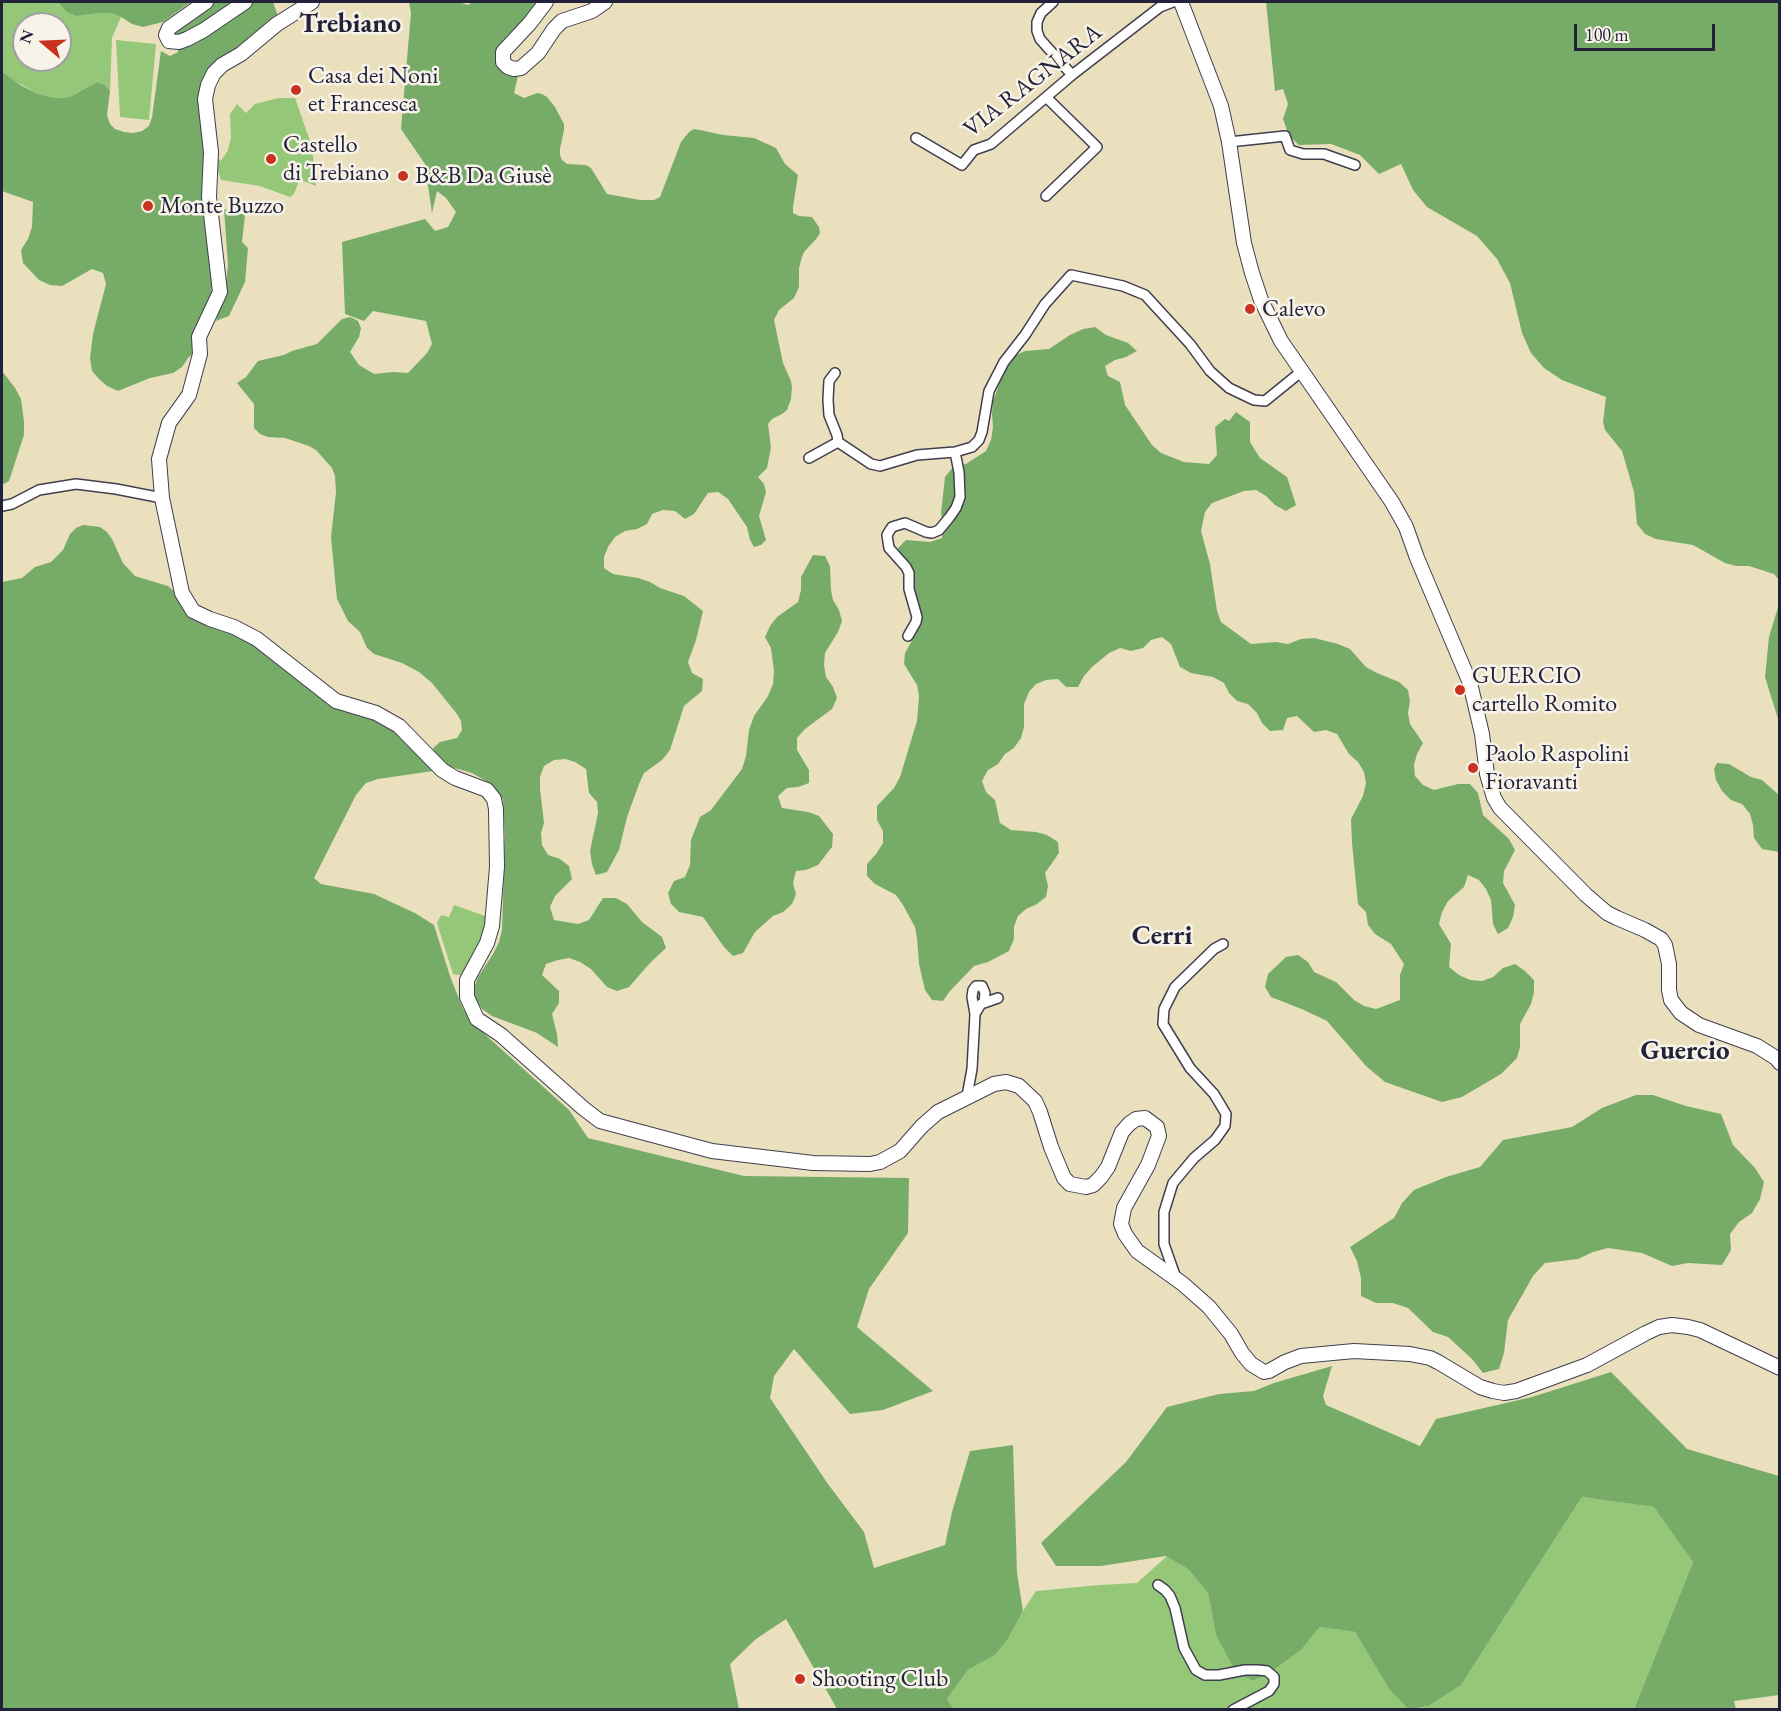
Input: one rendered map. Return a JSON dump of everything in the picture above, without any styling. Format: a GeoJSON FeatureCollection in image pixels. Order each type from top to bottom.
{"type":"FeatureCollection","features":[{"type":"Feature","properties":{"kind":"street"},"geometry":{"type":"LineString","coordinates":[[206,2],[169,28],[166,35],[169,41],[179,42],[187,39],[245,2]]}},
{"type":"Feature","properties":{"kind":"street"},"geometry":{"type":"LineString","coordinates":[[312,2],[277,24],[241,54],[222,65],[214,72],[208,85],[206,99],[211,152],[209,197],[220,292],[199,337],[200,354],[189,395],[169,423],[159,459],[162,498],[182,593],[194,611],[257,639],[336,701],[376,713],[399,726],[442,770],[455,778],[487,790],[491,795],[496,809],[496,867],[492,926],[487,943],[467,980],[467,997],[477,1019],[501,1035],[603,1123],[712,1151],[813,1163],[870,1164],[880,1162],[900,1151],[938,1112],[967,1096],[1000,1083],[1011,1083],[1026,1091],[1035,1101],[1064,1178],[1070,1184],[1086,1187],[1093,1185],[1108,1167],[1122,1132],[1128,1124],[1140,1117],[1145,1118],[1154,1123],[1159,1131],[1148,1165],[1124,1208],[1121,1224],[1127,1239],[1137,1251],[1209,1307],[1251,1364],[1264,1372],[1301,1356],[1354,1351],[1410,1354],[1438,1362],[1480,1387],[1504,1393],[1516,1391],[1587,1365],[1646,1333],[1659,1327],[1672,1325],[1700,1330],[1779,1368]]}},
{"type":"Feature","properties":{"kind":"street"},"geometry":{"type":"LineString","coordinates":[[546,2],[503,52],[503,62],[508,67],[521,68],[530,62],[562,21],[592,11],[605,2]]}},
{"type":"Feature","properties":{"kind":"street"},"geometry":{"type":"LineString","coordinates":[[1053,2],[1041,13],[1036,22],[1037,31],[1041,39],[1072,75]]}},
{"type":"Feature","properties":{"kind":"street","name":"VIA RAGNARA"},"geometry":{"type":"LineString","coordinates":[[916,138],[962,165],[974,150],[991,144],[1072,75],[1160,7],[1173,2]]}},
{"type":"Feature","properties":{"kind":"street"},"geometry":{"type":"LineString","coordinates":[[1181,2],[1217,96],[1229,142],[1244,243],[1262,300],[1276,332],[1392,501],[1406,527],[1470,683],[1482,734],[1487,774],[1494,798],[1500,808],[1586,895],[1608,913],[1661,939],[1665,945],[1669,964],[1671,1000],[1681,1013],[1699,1025],[1757,1046],[1776,1058],[1779,1063]]}},
{"type":"Feature","properties":{"kind":"street"},"geometry":{"type":"LineString","coordinates":[[1046,97],[1097,147],[1046,196]]}},
{"type":"Feature","properties":{"kind":"street"},"geometry":{"type":"LineString","coordinates":[[1229,142],[1285,136],[1290,150],[1303,154],[1324,154],[1354,165]]}},
{"type":"Feature","properties":{"kind":"street"},"geometry":{"type":"LineString","coordinates":[[835,373],[829,381],[828,400],[829,415],[838,442],[871,464],[880,466],[917,455],[956,452],[972,447],[979,440],[989,391],[1004,362],[1045,303],[1071,275],[1123,286],[1145,295],[1190,344],[1210,370],[1229,388],[1250,398],[1260,402],[1265,401],[1302,371]]}},
{"type":"Feature","properties":{"kind":"street"},"geometry":{"type":"LineString","coordinates":[[809,458],[838,442]]}},
{"type":"Feature","properties":{"kind":"street"},"geometry":{"type":"LineString","coordinates":[[908,636],[917,617],[909,590],[909,573],[889,548],[887,535],[892,527],[905,523],[932,533],[939,530],[949,518],[960,498],[956,452]]}},
{"type":"Feature","properties":{"kind":"street"},"geometry":{"type":"LineString","coordinates":[[2,506],[12,504],[39,489],[76,484],[162,498]]}},
{"type":"Feature","properties":{"kind":"street"},"geometry":{"type":"LineString","coordinates":[[1176,1280],[1164,1244],[1164,1212],[1173,1184],[1194,1158],[1215,1140],[1224,1126],[1226,1114],[1214,1094],[1190,1068],[1162,1020],[1165,1004],[1175,987],[1214,949],[1223,944]]}},
{"type":"Feature","properties":{"kind":"street"},"geometry":{"type":"LineString","coordinates":[[967,1096],[972,1069],[975,1014],[972,997],[976,986],[982,986],[985,993],[984,1003]]}},
{"type":"Feature","properties":{"kind":"street"},"geometry":{"type":"LineString","coordinates":[[975,1014],[981,1004],[998,998]]}},
{"type":"Feature","properties":{"kind":"street"},"geometry":{"type":"LineString","coordinates":[[1158,1585],[1170,1596],[1184,1648],[1196,1670],[1205,1675],[1220,1676],[1245,1670],[1258,1670],[1266,1671],[1274,1677],[1274,1684],[1269,1691],[1233,1710]]}},
{"type":"Feature","properties":{"kind":"green space"},"geometry":{"type":"Polygon","coordinates":[[[2,2],[57,2],[70,12],[12,12],[12,72],[72,72],[72,13],[77,16],[110,13],[121,17],[112,38],[110,91],[105,85],[97,82],[72,96],[55,98],[38,94],[2,72],[2,2]]]}},
{"type":"Feature","properties":{"kind":"green space"},"geometry":{"type":"Polygon","coordinates":[[[57,2],[191,2],[163,22],[143,27],[110,13],[77,16],[72,12],[67,12],[57,2]]]}},
{"type":"Feature","properties":{"kind":"green space"},"geometry":{"type":"Polygon","coordinates":[[[215,2],[236,2],[190,34],[174,36],[173,32],[176,29],[215,2]]]}},
{"type":"Feature","properties":{"kind":"green space"},"geometry":{"type":"Polygon","coordinates":[[[252,2],[273,2],[278,16],[277,24],[213,66],[207,72],[198,101],[205,150],[213,279],[207,322],[195,352],[182,367],[173,373],[150,378],[118,391],[107,386],[92,371],[90,358],[93,334],[106,284],[103,273],[92,269],[62,286],[50,285],[39,280],[23,263],[21,250],[32,227],[33,202],[2,191],[2,72],[38,94],[55,98],[72,96],[97,82],[105,85],[110,91],[107,115],[110,124],[115,129],[124,132],[142,131],[149,126],[152,117],[161,51],[170,56],[178,52],[178,47],[252,2]]]}},
{"type":"Feature","properties":{"kind":"green space"},"geometry":{"type":"Polygon","coordinates":[[[409,2],[459,2],[468,5],[472,2],[536,2],[499,56],[518,76],[514,93],[524,98],[537,93],[542,94],[555,107],[564,124],[560,149],[562,160],[567,164],[586,165],[591,168],[607,194],[640,200],[654,200],[660,197],[681,142],[694,129],[754,138],[776,148],[785,164],[798,175],[793,213],[812,217],[820,233],[802,257],[799,268],[799,287],[794,298],[779,310],[774,320],[783,363],[792,387],[787,410],[768,424],[771,448],[767,468],[758,477],[764,484],[766,492],[759,516],[766,540],[754,547],[747,527],[728,499],[718,492],[708,493],[694,514],[685,519],[675,511],[663,510],[652,514],[647,524],[615,537],[604,557],[604,568],[613,574],[650,582],[684,596],[703,611],[688,662],[692,673],[703,679],[702,691],[684,706],[670,750],[662,760],[644,773],[627,817],[619,850],[607,872],[596,875],[592,864],[590,851],[598,813],[597,802],[589,793],[586,769],[565,759],[554,760],[544,766],[540,777],[544,823],[541,833],[542,845],[548,855],[560,859],[569,866],[572,879],[555,896],[550,907],[554,920],[578,924],[589,920],[603,898],[616,898],[627,904],[642,922],[662,937],[666,948],[629,987],[617,991],[607,987],[591,969],[580,962],[569,958],[546,964],[542,975],[559,991],[559,1003],[552,1014],[558,1047],[537,1033],[492,1016],[482,1009],[476,1000],[474,988],[478,977],[493,954],[502,930],[505,835],[503,800],[486,781],[472,773],[448,766],[436,756],[433,748],[440,742],[457,738],[462,730],[457,714],[432,683],[419,672],[402,663],[374,654],[367,648],[360,632],[348,621],[337,599],[335,580],[331,537],[336,492],[332,468],[316,450],[309,446],[285,438],[260,434],[254,428],[254,404],[237,383],[246,377],[258,361],[317,344],[342,319],[350,317],[358,321],[361,328],[359,337],[350,352],[359,365],[374,374],[408,373],[427,353],[432,344],[426,321],[373,311],[364,321],[345,314],[342,242],[425,219],[435,231],[448,227],[456,212],[446,198],[437,191],[432,213],[425,164],[401,129],[411,13],[409,2]]]}},
{"type":"Feature","properties":{"kind":"green space"},"geometry":{"type":"Polygon","coordinates":[[[1266,2],[1779,2],[1779,580],[1774,574],[1749,566],[1725,563],[1693,545],[1656,539],[1645,534],[1637,524],[1634,492],[1622,451],[1605,430],[1603,422],[1606,397],[1562,380],[1544,368],[1531,353],[1522,333],[1510,283],[1497,259],[1477,236],[1427,207],[1413,190],[1401,164],[1379,174],[1360,155],[1331,144],[1299,145],[1289,136],[1283,119],[1288,104],[1283,89],[1275,91],[1266,2]]]}},
{"type":"Feature","properties":{"kind":"green space"},"geometry":{"type":"Polygon","coordinates":[[[116,40],[156,44],[149,120],[120,117],[116,40]]]}},
{"type":"Feature","properties":{"kind":"green space"},"geometry":{"type":"Polygon","coordinates":[[[279,98],[295,98],[312,147],[316,186],[301,180],[290,197],[260,186],[221,180],[211,152],[221,161],[228,150],[231,138],[230,114],[237,104],[246,113],[255,104],[279,98]]]}},
{"type":"Feature","properties":{"kind":"green space"},"geometry":{"type":"Polygon","coordinates":[[[224,209],[245,215],[242,242],[248,248],[245,282],[229,316],[216,321],[225,290],[228,266],[224,209]]]}},
{"type":"Feature","properties":{"kind":"green space"},"geometry":{"type":"Polygon","coordinates":[[[1095,327],[1106,335],[1128,343],[1137,351],[1105,366],[1108,376],[1120,382],[1125,405],[1152,445],[1161,453],[1184,462],[1209,464],[1217,455],[1215,427],[1225,419],[1229,421],[1236,412],[1250,422],[1250,442],[1260,458],[1287,477],[1296,505],[1286,511],[1256,490],[1244,491],[1212,503],[1205,512],[1201,531],[1221,622],[1251,644],[1276,642],[1288,644],[1301,639],[1314,638],[1338,644],[1350,649],[1366,667],[1399,682],[1408,690],[1410,724],[1423,743],[1414,765],[1415,776],[1423,785],[1434,790],[1458,784],[1470,784],[1478,793],[1483,815],[1509,839],[1515,850],[1504,871],[1503,883],[1515,905],[1508,928],[1498,934],[1493,924],[1491,900],[1486,889],[1479,880],[1468,875],[1464,887],[1448,901],[1439,924],[1451,944],[1449,967],[1459,975],[1470,980],[1482,981],[1493,977],[1503,968],[1515,964],[1534,980],[1531,1004],[1520,1024],[1520,1047],[1517,1058],[1501,1074],[1462,1097],[1442,1102],[1385,1082],[1366,1066],[1327,1021],[1271,997],[1265,987],[1268,974],[1286,957],[1298,955],[1308,962],[1314,972],[1336,982],[1354,1000],[1364,1006],[1376,1009],[1400,1000],[1400,975],[1404,964],[1391,944],[1375,934],[1368,925],[1366,912],[1358,904],[1351,819],[1363,796],[1366,783],[1364,772],[1349,754],[1337,734],[1326,730],[1314,732],[1297,716],[1287,718],[1283,730],[1270,731],[1248,704],[1237,701],[1229,693],[1224,683],[1213,677],[1191,673],[1180,667],[1171,644],[1162,637],[1151,640],[1143,648],[1131,651],[1120,648],[1109,653],[1092,667],[1078,687],[1066,687],[1058,679],[1036,684],[1029,692],[1024,704],[1024,727],[1021,738],[998,764],[988,770],[982,781],[986,792],[995,800],[1000,823],[1011,830],[1047,835],[1058,842],[1059,853],[1045,873],[1048,886],[1046,897],[1018,916],[1014,927],[1014,939],[1009,951],[988,962],[974,966],[943,1001],[932,1000],[925,990],[919,964],[915,927],[896,895],[875,884],[867,876],[867,864],[883,843],[883,831],[877,820],[877,806],[894,788],[900,777],[917,721],[919,696],[917,685],[904,664],[905,653],[918,630],[919,617],[898,548],[906,540],[930,542],[942,538],[941,513],[945,477],[953,467],[966,464],[986,451],[993,427],[993,401],[1006,366],[1014,356],[1025,351],[1049,349],[1070,335],[1095,327]]]}},
{"type":"Feature","properties":{"kind":"green space"},"geometry":{"type":"Polygon","coordinates":[[[2,371],[21,399],[24,435],[9,481],[2,485],[2,371]]]}},
{"type":"Feature","properties":{"kind":"green space"},"geometry":{"type":"Polygon","coordinates":[[[83,525],[100,527],[107,532],[123,563],[135,576],[168,586],[187,603],[396,730],[433,771],[378,779],[366,783],[356,795],[314,878],[321,884],[374,894],[415,913],[434,925],[463,1009],[479,1029],[569,1110],[588,1138],[744,1176],[909,1178],[908,1233],[869,1289],[857,1327],[933,1391],[883,1410],[850,1414],[794,1349],[774,1376],[770,1398],[828,1484],[864,1532],[874,1568],[945,1545],[970,1451],[1013,1445],[1017,1573],[1023,1611],[1008,1639],[995,1655],[968,1670],[947,1699],[953,1709],[837,1709],[786,1619],[756,1639],[730,1664],[739,1709],[2,1710],[2,582],[22,578],[35,567],[51,562],[63,550],[70,534],[83,525]]]}},
{"type":"Feature","properties":{"kind":"green space"},"geometry":{"type":"Polygon","coordinates":[[[813,555],[825,556],[830,566],[833,600],[842,621],[825,653],[824,665],[826,677],[837,698],[832,709],[805,729],[797,738],[797,750],[809,770],[809,783],[787,788],[778,796],[782,808],[819,816],[833,834],[832,847],[818,865],[796,871],[793,883],[796,894],[792,904],[783,912],[773,916],[755,932],[743,953],[733,956],[703,917],[679,912],[671,904],[668,893],[674,881],[685,877],[690,865],[691,840],[700,817],[711,810],[742,769],[754,716],[768,696],[773,684],[771,648],[765,637],[777,617],[798,602],[801,577],[813,555]]]}},
{"type":"Feature","properties":{"kind":"green space"},"geometry":{"type":"Polygon","coordinates":[[[1779,604],[1779,722],[1765,677],[1769,637],[1779,604]]]}},
{"type":"Feature","properties":{"kind":"green space"},"geometry":{"type":"Polygon","coordinates":[[[1717,763],[1729,764],[1751,777],[1762,780],[1779,795],[1779,852],[1762,849],[1754,838],[1750,814],[1742,804],[1731,800],[1722,791],[1716,780],[1714,769],[1717,763]]]}},
{"type":"Feature","properties":{"kind":"green space"},"geometry":{"type":"Polygon","coordinates":[[[454,905],[488,917],[480,949],[472,955],[464,976],[453,974],[437,923],[441,915],[449,917],[454,905]]]}},
{"type":"Feature","properties":{"kind":"green space"},"geometry":{"type":"Polygon","coordinates":[[[1636,1095],[1653,1095],[1721,1114],[1733,1145],[1755,1168],[1764,1182],[1760,1199],[1752,1213],[1739,1222],[1730,1234],[1731,1250],[1722,1265],[1688,1263],[1672,1266],[1642,1253],[1608,1248],[1578,1259],[1545,1263],[1533,1276],[1508,1320],[1504,1353],[1499,1369],[1483,1373],[1472,1359],[1448,1337],[1433,1332],[1408,1308],[1393,1303],[1376,1303],[1361,1296],[1361,1278],[1357,1261],[1350,1247],[1394,1218],[1402,1203],[1414,1190],[1480,1167],[1503,1140],[1572,1127],[1602,1108],[1636,1095]]]}},
{"type":"Feature","properties":{"kind":"green space"},"geometry":{"type":"Polygon","coordinates":[[[1332,1366],[1323,1396],[1326,1405],[1420,1446],[1436,1419],[1532,1397],[1611,1372],[1687,1449],[1779,1476],[1779,1695],[1734,1701],[1736,1709],[1634,1709],[1693,1562],[1654,1507],[1582,1497],[1461,1685],[1429,1706],[1412,1709],[1408,1709],[1389,1689],[1355,1632],[1320,1627],[1301,1650],[1274,1670],[1253,1681],[1236,1672],[1216,1635],[1208,1593],[1188,1569],[1166,1556],[1101,1566],[1056,1566],[1041,1543],[1126,1462],[1167,1407],[1219,1394],[1254,1391],[1332,1366]]]}},
{"type":"Feature","properties":{"kind":"green space"},"geometry":{"type":"Polygon","coordinates":[[[1582,1497],[1655,1507],[1693,1562],[1634,1709],[1412,1710],[1429,1706],[1461,1685],[1582,1497]]]}},
{"type":"Feature","properties":{"kind":"green space"},"geometry":{"type":"Polygon","coordinates":[[[1167,1556],[1188,1569],[1208,1593],[1216,1635],[1253,1681],[1274,1670],[1301,1650],[1320,1627],[1355,1632],[1389,1689],[1408,1709],[953,1710],[947,1699],[968,1670],[995,1655],[1008,1639],[1036,1591],[1137,1583],[1167,1556]]]}},
{"type":"Feature","properties":{"kind":"place","name":"Casa dei Noni et Francesca"},"geometry":{"type":"Point","coordinates":[296,90]}},
{"type":"Feature","properties":{"kind":"place","name":"Castello di Trebiano"},"geometry":{"type":"Point","coordinates":[271,159]}},
{"type":"Feature","properties":{"kind":"place","name":"B&B Da Giusè"},"geometry":{"type":"Point","coordinates":[403,176]}},
{"type":"Feature","properties":{"kind":"place","name":"Monte Buzzo"},"geometry":{"type":"Point","coordinates":[148,206]}},
{"type":"Feature","properties":{"kind":"place","name":"Calevo"},"geometry":{"type":"Point","coordinates":[1250,309]}},
{"type":"Feature","properties":{"kind":"place","name":"GUERCIO cartello Romito"},"geometry":{"type":"Point","coordinates":[1460,690]}},
{"type":"Feature","properties":{"kind":"place","name":"Paolo Raspolini Fioravanti"},"geometry":{"type":"Point","coordinates":[1473,768]}},
{"type":"Feature","properties":{"kind":"place","name":"Shooting Club"},"geometry":{"type":"Point","coordinates":[800,1679]}},
{"type":"Feature","properties":{"kind":"district","name":"Trebiano"},"geometry":{"type":"Point","coordinates":[350,25]}},
{"type":"Feature","properties":{"kind":"district","name":"Cerri"},"geometry":{"type":"Point","coordinates":[1162,937]}},
{"type":"Feature","properties":{"kind":"district","name":"Guercio"},"geometry":{"type":"Point","coordinates":[1685,1052]}}]}
